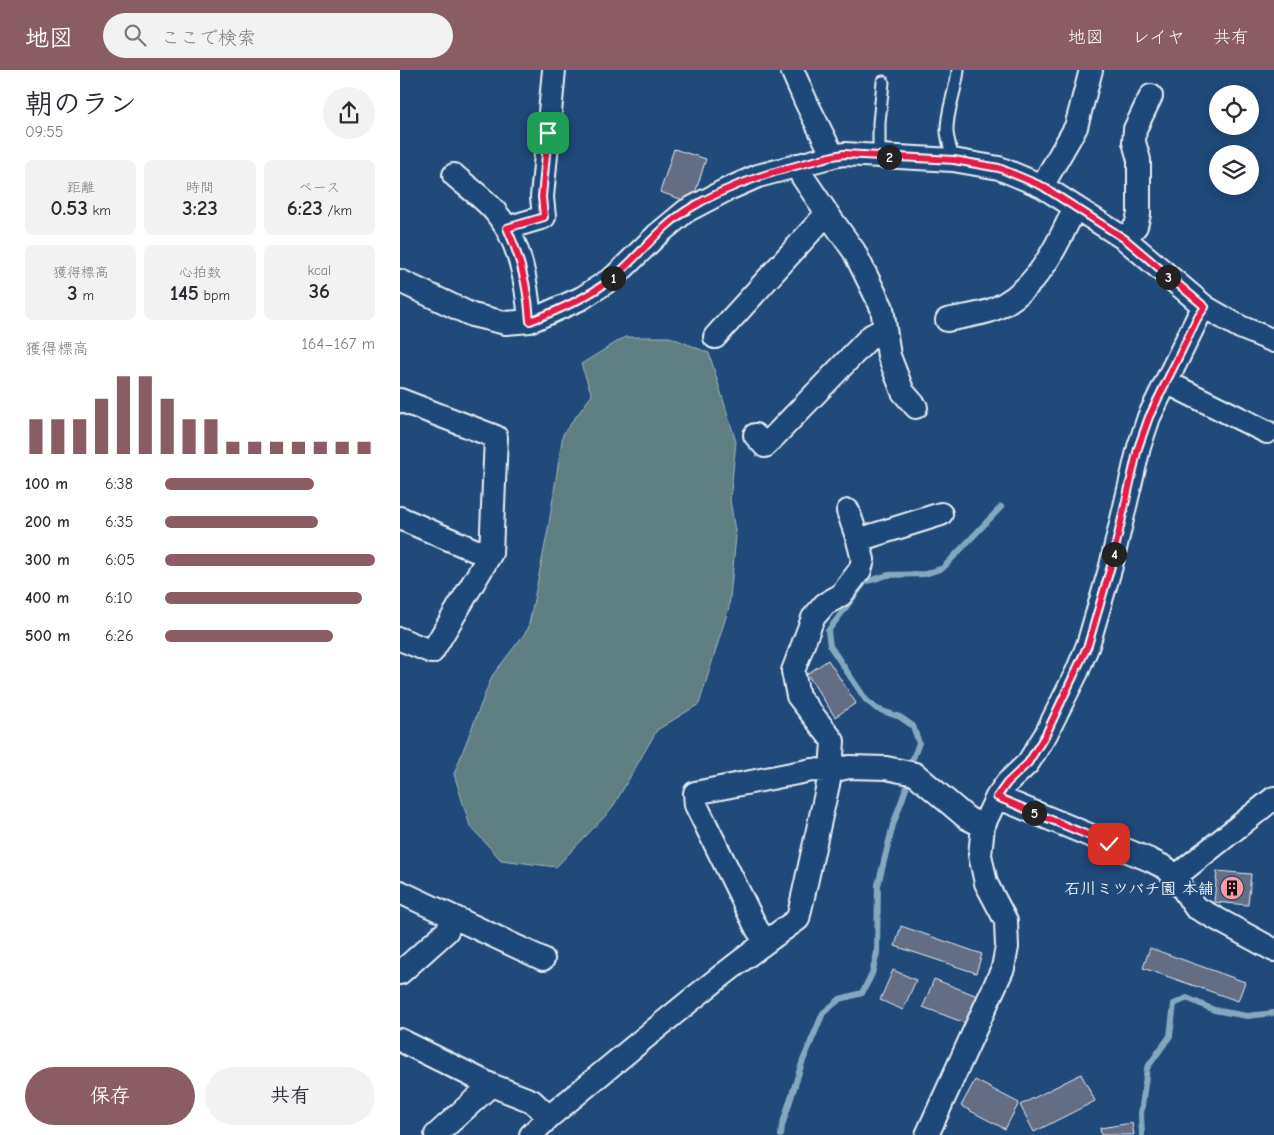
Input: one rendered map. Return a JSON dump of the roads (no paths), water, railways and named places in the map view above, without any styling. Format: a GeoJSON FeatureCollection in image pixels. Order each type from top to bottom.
{"type":"FeatureCollection","features":[{"type":"Feature","properties":{"kind":"street"},"geometry":{"type":"LineString","coordinates":[[507,228],[544,217],[542,197],[554,70]]}},
{"type":"Feature","properties":{"kind":"street"},"geometry":{"type":"LineString","coordinates":[[792,70],[833,156]]}},
{"type":"Feature","properties":{"kind":"street"},"geometry":{"type":"LineString","coordinates":[[1042,186],[1076,127],[1091,70]]}},
{"type":"Feature","properties":{"kind":"street"},"geometry":{"type":"LineString","coordinates":[[1125,239],[1136,226],[1140,214],[1139,160],[1134,142],[1135,129],[1151,96]]}},
{"type":"Feature","properties":{"kind":"street"},"geometry":{"type":"LineString","coordinates":[[400,281],[472,315],[506,323],[530,321],[582,298],[614,277],[686,210],[758,176],[844,154],[954,160],[999,168],[1042,186],[1125,239],[1205,307],[1240,327],[1274,341]]}},
{"type":"Feature","properties":{"kind":"street"},"geometry":{"type":"LineString","coordinates":[[797,165],[802,176],[854,251],[882,308],[889,356],[903,392],[916,407]]}},
{"type":"Feature","properties":{"kind":"street"},"geometry":{"type":"LineString","coordinates":[[454,175],[497,213],[507,228],[517,251],[523,272],[530,321]]}},
{"type":"Feature","properties":{"kind":"street"},"geometry":{"type":"LineString","coordinates":[[946,320],[992,310],[1012,299],[1038,276],[1062,237],[1075,207]]}},
{"type":"Feature","properties":{"kind":"street"},"geometry":{"type":"LineString","coordinates":[[715,337],[821,220],[829,216]]}},
{"type":"Feature","properties":{"kind":"street"},"geometry":{"type":"LineString","coordinates":[[927,1135],[1004,968],[1007,947],[1006,921],[986,883],[980,855],[983,826],[997,797],[1007,783],[1028,763],[1046,734],[1088,645],[1111,566],[1138,448],[1149,417],[1198,317],[1205,307]]}},
{"type":"Feature","properties":{"kind":"street"},"geometry":{"type":"LineString","coordinates":[[755,435],[765,446],[871,336],[884,329]]}},
{"type":"Feature","properties":{"kind":"street"},"geometry":{"type":"LineString","coordinates":[[1166,382],[1267,432]]}},
{"type":"Feature","properties":{"kind":"street"},"geometry":{"type":"LineString","coordinates":[[400,400],[496,437],[490,553],[432,652],[400,639]]}},
{"type":"Feature","properties":{"kind":"street"},"geometry":{"type":"LineString","coordinates":[[532,1135],[549,1117],[766,942],[798,919],[831,771],[833,741],[798,696],[793,672],[813,618],[824,604],[841,595],[860,570],[863,560],[848,510]]}},
{"type":"Feature","properties":{"kind":"street"},"geometry":{"type":"LineString","coordinates":[[858,540],[941,514]]}},
{"type":"Feature","properties":{"kind":"street"},"geometry":{"type":"LineString","coordinates":[[400,518],[474,550],[490,553]]}},
{"type":"Feature","properties":{"kind":"street"},"geometry":{"type":"LineString","coordinates":[[766,942],[757,929],[696,805],[695,793],[812,770],[831,771],[849,767],[886,768],[915,774],[967,818],[983,826]]}},
{"type":"Feature","properties":{"kind":"street"},"geometry":{"type":"LineString","coordinates":[[997,797],[1166,868],[1175,877],[1195,907],[1274,950]]}},
{"type":"Feature","properties":{"kind":"street"},"geometry":{"type":"LineString","coordinates":[[1175,877],[1274,798]]}},
{"type":"Feature","properties":{"kind":"street"},"geometry":{"type":"LineString","coordinates":[[400,892],[543,959]]}},
{"type":"Feature","properties":{"kind":"street"},"geometry":{"type":"LineString","coordinates":[[400,973],[447,931],[453,917]]}},
{"type":"Feature","properties":{"kind":"street"},"geometry":{"type":"LineString","coordinates":[[400,1040],[491,1085],[532,1101],[549,1117]]}},
{"type":"Feature","properties":{"kind":"street"},"geometry":{"type":"LineString","coordinates":[[436,1135],[491,1085]]}},
{"type":"Feature","properties":{"kind":"lane"},"geometry":{"type":"LineString","coordinates":[[954,160],[947,133],[949,110],[956,88],[958,70]]}},
{"type":"Feature","properties":{"kind":"lane"},"geometry":{"type":"LineString","coordinates":[[879,157],[882,82]]}},
{"type":"Feature","properties":{"kind":"waterway"},"geometry":{"type":"LineString","coordinates":[[912,761],[919,743],[913,726],[900,717],[877,709],[866,700],[830,646],[828,631],[865,582],[888,575],[925,574],[943,568],[1001,507]]}},
{"type":"Feature","properties":{"kind":"waterway"},"geometry":{"type":"LineString","coordinates":[[781,1135],[782,1126],[802,1063],[823,1013],[840,999],[862,993],[872,974],[877,953],[878,885],[893,825],[908,783]]}},
{"type":"Feature","properties":{"kind":"waterway"},"geometry":{"type":"LineString","coordinates":[[1142,1135],[1141,1114],[1147,1068],[1170,1036],[1174,1004],[1187,998],[1214,1010],[1247,1016],[1274,1013]]}},
{"type":"Feature","properties":{"kind":"place","name":"石川ミツバチ園 本舗"},"geometry":{"type":"Point","coordinates":[1232,888]}}]}
